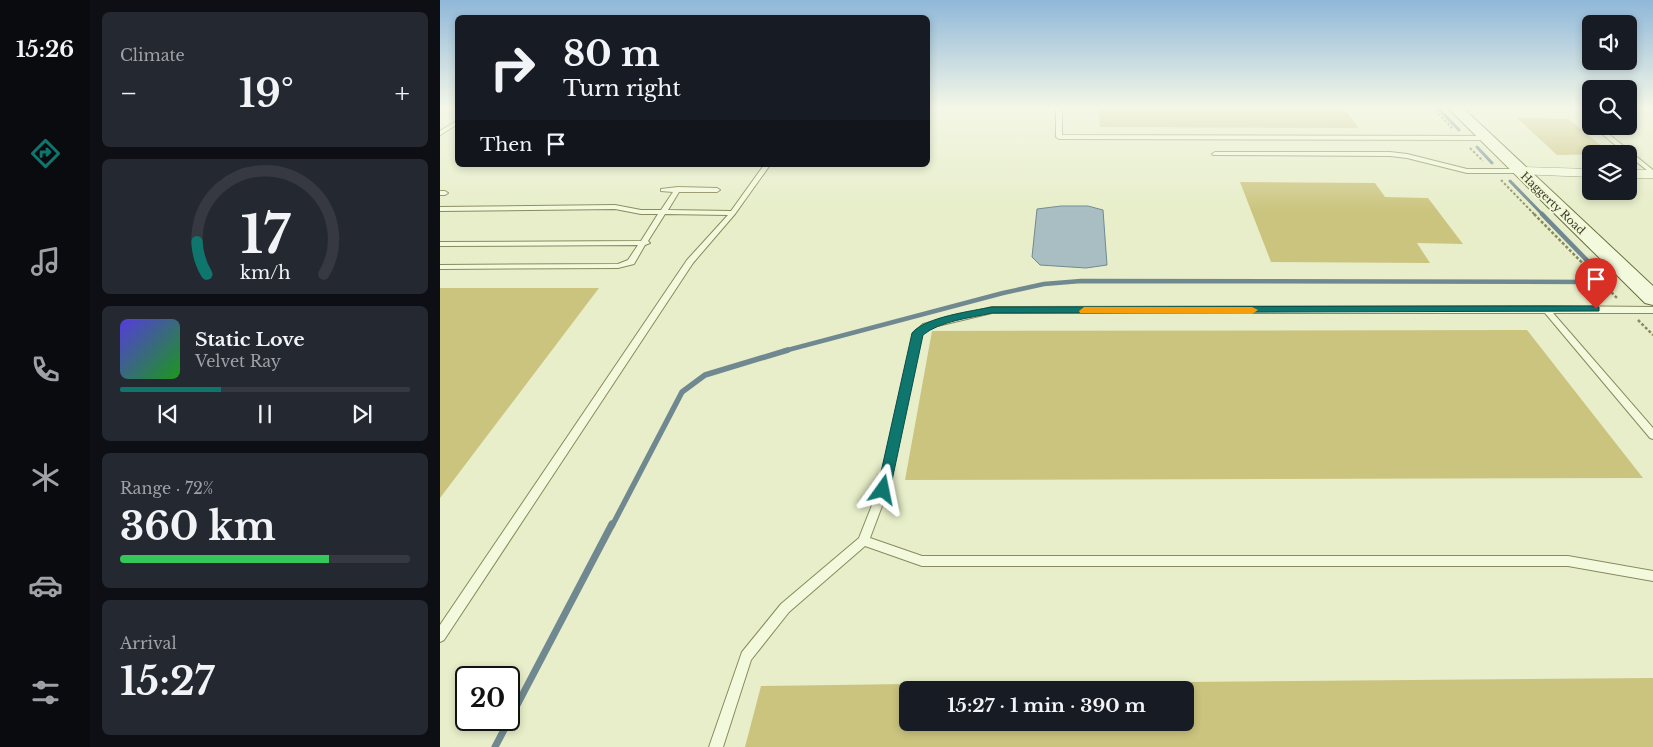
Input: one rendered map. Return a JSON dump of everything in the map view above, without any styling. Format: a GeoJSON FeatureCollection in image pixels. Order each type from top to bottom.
{"type":"FeatureCollection","features":[{"type":"Feature","properties":{"kind":"main road","name":"Haggerty Road"},"geometry":{"type":"LineString","coordinates":[[1490,142],[1653,298]]}},
{"type":"Feature","properties":{"kind":"street"},"geometry":{"type":"LineString","coordinates":[[1520,171],[1582,173]]}},
{"type":"Feature","properties":{"kind":"street"},"geometry":{"type":"LineString","coordinates":[[1637,174],[1653,174]]}},
{"type":"Feature","properties":{"kind":"lane"},"geometry":{"type":"LineString","coordinates":[[1614,142],[1653,174]]}},
{"type":"Feature","properties":{"kind":"lane"},"geometry":{"type":"LineString","coordinates":[[1215,154],[1390,154],[1407,156],[1467,171],[1520,171]]}},
{"type":"Feature","properties":{"kind":"lane"},"geometry":{"type":"LineString","coordinates":[[440,636],[690,262],[733,213],[765,167]]}},
{"type":"Feature","properties":{"kind":"lane"},"geometry":{"type":"LineString","coordinates":[[663,190],[717,190]]}},
{"type":"Feature","properties":{"kind":"lane"},"geometry":{"type":"LineString","coordinates":[[440,267],[618,266],[631,262],[646,243],[662,213],[678,190]]}},
{"type":"Feature","properties":{"kind":"lane"},"geometry":{"type":"LineString","coordinates":[[440,209],[615,207],[641,212],[733,213]]}},
{"type":"Feature","properties":{"kind":"lane"},"geometry":{"type":"LineString","coordinates":[[440,244],[646,243]]}},
{"type":"Feature","properties":{"kind":"lane"},"geometry":{"type":"LineString","coordinates":[[1546,309],[1653,435]]}},
{"type":"Feature","properties":{"kind":"lane"},"geometry":{"type":"LineString","coordinates":[[716,747],[746,656],[785,608],[863,541],[883,490],[918,333],[926,326],[992,310],[1653,310]]}},
{"type":"Feature","properties":{"kind":"lane"},"geometry":{"type":"LineString","coordinates":[[863,541],[922,561],[1568,561],[1653,576]]}},
{"type":"Feature","properties":{"kind":"path"},"geometry":{"type":"LineString","coordinates":[[1497,176],[1653,335]]}},
{"type":"Feature","properties":{"kind":"shaded area"},"geometry":{"type":"Polygon","coordinates":[[[1061,206],[1088,206],[1103,210],[1107,265],[1086,268],[1040,265],[1032,257],[1037,209],[1061,206]]]}},
{"type":"Feature","properties":{"kind":"building"},"geometry":{"type":"Polygon","coordinates":[[[1543,142],[1596,142],[1600,145],[1582,145],[1582,155],[1557,155],[1543,142]]]}},
{"type":"Feature","properties":{"kind":"building"},"geometry":{"type":"Polygon","coordinates":[[[1240,182],[1375,183],[1385,197],[1428,198],[1463,244],[1417,243],[1430,263],[1271,262],[1240,182]]]}},
{"type":"Feature","properties":{"kind":"building"},"geometry":{"type":"Polygon","coordinates":[[[440,288],[599,288],[440,498],[440,288]]]}},
{"type":"Feature","properties":{"kind":"building"},"geometry":{"type":"Polygon","coordinates":[[[1527,330],[1643,478],[905,480],[932,331],[1527,330]]]}},
{"type":"Feature","properties":{"kind":"building"},"geometry":{"type":"Polygon","coordinates":[[[1653,678],[1653,747],[745,747],[761,686],[899,684],[899,731],[1194,731],[1194,682],[1653,678]]]}},
{"type":"Feature","properties":{"kind":"waterway"},"geometry":{"type":"LineString","coordinates":[[1477,147],[1492,163]]}},
{"type":"Feature","properties":{"kind":"waterway"},"geometry":{"type":"LineString","coordinates":[[1510,181],[1543,215]]}},
{"type":"Feature","properties":{"kind":"waterway"},"geometry":{"type":"LineString","coordinates":[[1542,214],[1608,282]]}},
{"type":"Feature","properties":{"kind":"waterway"},"geometry":{"type":"LineString","coordinates":[[784,351],[1003,293],[1044,284],[1081,281],[1591,282]]}},
{"type":"Feature","properties":{"kind":"waterway"},"geometry":{"type":"LineString","coordinates":[[612,526],[682,392],[705,375],[788,350]]}},
{"type":"Feature","properties":{"kind":"waterway"},"geometry":{"type":"LineString","coordinates":[[495,747],[612,524]]}},
{"type":"Feature","properties":{"kind":"slow traffic"},"geometry":{"type":"LineString","coordinates":[[1084,311],[1252,310]]}},
{"type":"Feature","properties":{"kind":"route"},"geometry":{"type":"LineString","coordinates":[[883,490],[918,333],[926,326],[992,310],[1596,309]]}}]}
